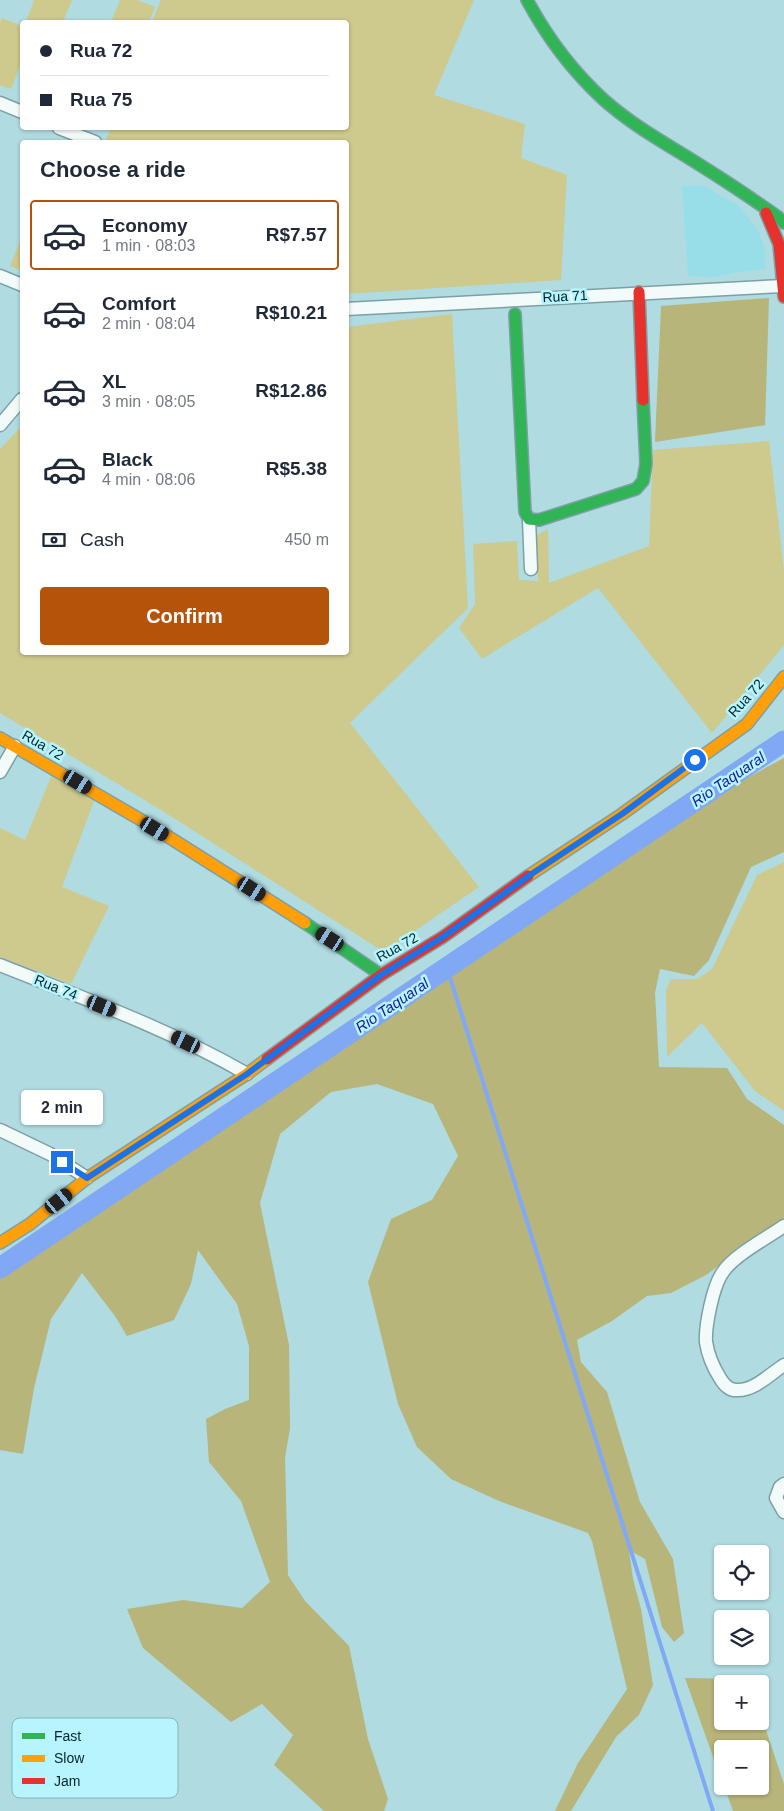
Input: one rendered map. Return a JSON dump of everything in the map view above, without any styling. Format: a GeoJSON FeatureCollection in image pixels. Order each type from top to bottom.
{"type":"FeatureCollection","features":[{"type":"Feature","properties":{"kind":"street"},"geometry":{"type":"LineString","coordinates":[[527,0],[537,20],[559,52],[584,81],[604,100],[638,127],[706,169],[778,217],[784,223]]}},
{"type":"Feature","properties":{"kind":"street"},"geometry":{"type":"LineString","coordinates":[[0,103],[20,111]]}},
{"type":"Feature","properties":{"kind":"street"},"geometry":{"type":"LineString","coordinates":[[64,130],[90,140]]}},
{"type":"Feature","properties":{"kind":"street"},"geometry":{"type":"LineString","coordinates":[[762,207],[779,239],[784,297]]}},
{"type":"Feature","properties":{"kind":"street"},"geometry":{"type":"LineString","coordinates":[[0,276],[20,284]]}},
{"type":"Feature","properties":{"kind":"street","name":"Rua 71"},"geometry":{"type":"LineString","coordinates":[[349,309],[639,292],[783,286]]}},
{"type":"Feature","properties":{"kind":"street"},"geometry":{"type":"LineString","coordinates":[[529,519],[539,520],[636,489],[643,481],[646,464],[639,292]]}},
{"type":"Feature","properties":{"kind":"street"},"geometry":{"type":"LineString","coordinates":[[516,314],[525,512],[529,519],[531,569]]}},
{"type":"Feature","properties":{"kind":"street"},"geometry":{"type":"LineString","coordinates":[[0,425],[20,401]]}},
{"type":"Feature","properties":{"kind":"street","name":"Rua 72"},"geometry":{"type":"LineString","coordinates":[[0,738],[78,782],[244,884],[330,939],[381,975],[443,937],[530,875],[622,814],[746,724],[784,677]]}},
{"type":"Feature","properties":{"kind":"street"},"geometry":{"type":"LineString","coordinates":[[0,772],[15,746]]}},
{"type":"Feature","properties":{"kind":"street","name":"Rua 74"},"geometry":{"type":"LineString","coordinates":[[0,964],[153,1027],[247,1074]]}},
{"type":"Feature","properties":{"kind":"street"},"geometry":{"type":"LineString","coordinates":[[0,1243],[30,1224],[87,1178],[247,1074],[381,975]]}},
{"type":"Feature","properties":{"kind":"street"},"geometry":{"type":"LineString","coordinates":[[0,1130],[50,1154],[87,1178]]}},
{"type":"Feature","properties":{"kind":"street"},"geometry":{"type":"LineString","coordinates":[[784,1226],[723,1271],[718,1280],[710,1307],[706,1341],[710,1358],[724,1385],[736,1390],[749,1389],[784,1365]]}},
{"type":"Feature","properties":{"kind":"street"},"geometry":{"type":"LineString","coordinates":[[784,1484],[780,1487],[776,1498],[784,1512]]}},
{"type":"Feature","properties":{"kind":"shaded area"},"geometry":{"type":"Polygon","coordinates":[[[34,0],[72,0],[64,20],[27,20],[34,0]]]}},
{"type":"Feature","properties":{"kind":"shaded area"},"geometry":{"type":"Polygon","coordinates":[[[120,0],[137,0],[155,7],[150,20],[112,20],[120,0]]]}},
{"type":"Feature","properties":{"kind":"shaded area"},"geometry":{"type":"Polygon","coordinates":[[[161,0],[474,0],[434,95],[525,124],[521,158],[567,175],[561,280],[349,294],[349,140],[106,140],[110,130],[349,130],[349,20],[153,20],[161,0]]]}},
{"type":"Feature","properties":{"kind":"shaded area"},"geometry":{"type":"Polygon","coordinates":[[[2,18],[20,25],[20,66],[11,89],[0,85],[0,23],[2,18]]]}},
{"type":"Feature","properties":{"kind":"shaded area"},"geometry":{"type":"Polygon","coordinates":[[[682,186],[705,186],[740,207],[759,232],[765,250],[765,269],[714,277],[688,276],[682,186]]]}},
{"type":"Feature","properties":{"kind":"shaded area"},"geometry":{"type":"Polygon","coordinates":[[[20,241],[20,270],[10,266],[20,241]]]}},
{"type":"Feature","properties":{"kind":"shaded area"},"geometry":{"type":"Polygon","coordinates":[[[769,298],[765,425],[655,442],[661,306],[769,298]]]}},
{"type":"Feature","properties":{"kind":"shaded area"},"geometry":{"type":"Polygon","coordinates":[[[452,314],[468,608],[350,723],[479,887],[384,952],[161,810],[0,713],[0,449],[20,428],[20,655],[349,655],[349,327],[452,314]]]}},
{"type":"Feature","properties":{"kind":"shaded area"},"geometry":{"type":"Polygon","coordinates":[[[769,441],[784,570],[784,645],[712,733],[598,588],[482,659],[459,628],[475,604],[473,544],[517,541],[519,580],[538,581],[535,536],[548,529],[549,583],[649,546],[653,450],[769,441]]]}},
{"type":"Feature","properties":{"kind":"shaded area"},"geometry":{"type":"Polygon","coordinates":[[[784,758],[784,852],[751,867],[709,960],[694,976],[660,969],[655,993],[659,1067],[727,1068],[747,1099],[784,1125],[784,1218],[706,1275],[671,1293],[647,1296],[612,1321],[577,1340],[581,1362],[607,1392],[640,1502],[673,1559],[684,1633],[674,1642],[662,1627],[645,1559],[629,1550],[653,1685],[639,1715],[616,1737],[571,1811],[555,1811],[578,1763],[627,1689],[592,1541],[588,1533],[499,1501],[451,1479],[417,1447],[398,1404],[368,1282],[391,1219],[432,1200],[458,1156],[433,1104],[377,1084],[331,1092],[280,1134],[260,1203],[289,1345],[290,1428],[285,1458],[288,1575],[305,1601],[349,1646],[368,1739],[388,1799],[384,1811],[324,1811],[274,1765],[293,1735],[262,1704],[231,1722],[143,1648],[127,1609],[183,1600],[242,1608],[270,1582],[241,1501],[209,1462],[206,1419],[249,1400],[249,1346],[237,1304],[198,1250],[191,1284],[174,1320],[127,1336],[115,1316],[82,1273],[51,1319],[34,1388],[23,1454],[0,1450],[0,1278],[393,999],[475,945],[588,881],[695,806],[784,758]]]}},
{"type":"Feature","properties":{"kind":"shaded area"},"geometry":{"type":"Polygon","coordinates":[[[53,772],[94,801],[62,887],[109,906],[71,984],[0,957],[0,828],[25,840],[53,772]]]}},
{"type":"Feature","properties":{"kind":"shaded area"},"geometry":{"type":"Polygon","coordinates":[[[784,862],[784,1111],[755,1091],[702,1023],[667,1057],[666,991],[671,979],[697,979],[712,969],[757,875],[784,862]]]}},
{"type":"Feature","properties":{"kind":"shaded area"},"geometry":{"type":"Polygon","coordinates":[[[685,1678],[714,1678],[714,1730],[766,1730],[784,1784],[784,1811],[733,1811],[727,1795],[769,1795],[769,1740],[714,1740],[714,1760],[685,1678]]]}},
{"type":"Feature","properties":{"kind":"waterway","name":"Rio Taquaral"},"geometry":{"type":"LineString","coordinates":[[0,1268],[784,741]]}},
{"type":"Feature","properties":{"kind":"waterway"},"geometry":{"type":"LineString","coordinates":[[447,968],[713,1811]]}},
{"type":"Feature","properties":{"kind":"traffic: fast"},"geometry":{"type":"LineString","coordinates":[[527,0],[561,53],[592,89],[614,109],[735,188],[784,223]]}},
{"type":"Feature","properties":{"kind":"traffic: fast"},"geometry":{"type":"LineString","coordinates":[[515,314],[525,512],[529,519],[539,520],[636,489],[643,481],[646,464],[643,400]]}},
{"type":"Feature","properties":{"kind":"traffic: fast"},"geometry":{"type":"LineString","coordinates":[[305,923],[381,975]]}},
{"type":"Feature","properties":{"kind":"traffic: slow"},"geometry":{"type":"LineString","coordinates":[[528,876],[622,814],[747,724],[784,677]]}},
{"type":"Feature","properties":{"kind":"traffic: slow"},"geometry":{"type":"LineString","coordinates":[[0,738],[148,824],[305,923]]}},
{"type":"Feature","properties":{"kind":"traffic: slow"},"geometry":{"type":"LineString","coordinates":[[0,1243],[30,1224],[87,1178],[267,1059]]}},
{"type":"Feature","properties":{"kind":"traffic: jam"},"geometry":{"type":"LineString","coordinates":[[766,213],[779,244],[784,297]]}},
{"type":"Feature","properties":{"kind":"traffic: jam"},"geometry":{"type":"LineString","coordinates":[[639,292],[643,400]]}},
{"type":"Feature","properties":{"kind":"traffic: jam"},"geometry":{"type":"LineString","coordinates":[[267,1059],[381,975],[443,937],[528,876]]}},
{"type":"Feature","properties":{"kind":"route"},"geometry":{"type":"LineString","coordinates":[[62,1162],[87,1178],[247,1074],[381,975],[443,937],[530,875],[622,814],[695,760]]}}]}
